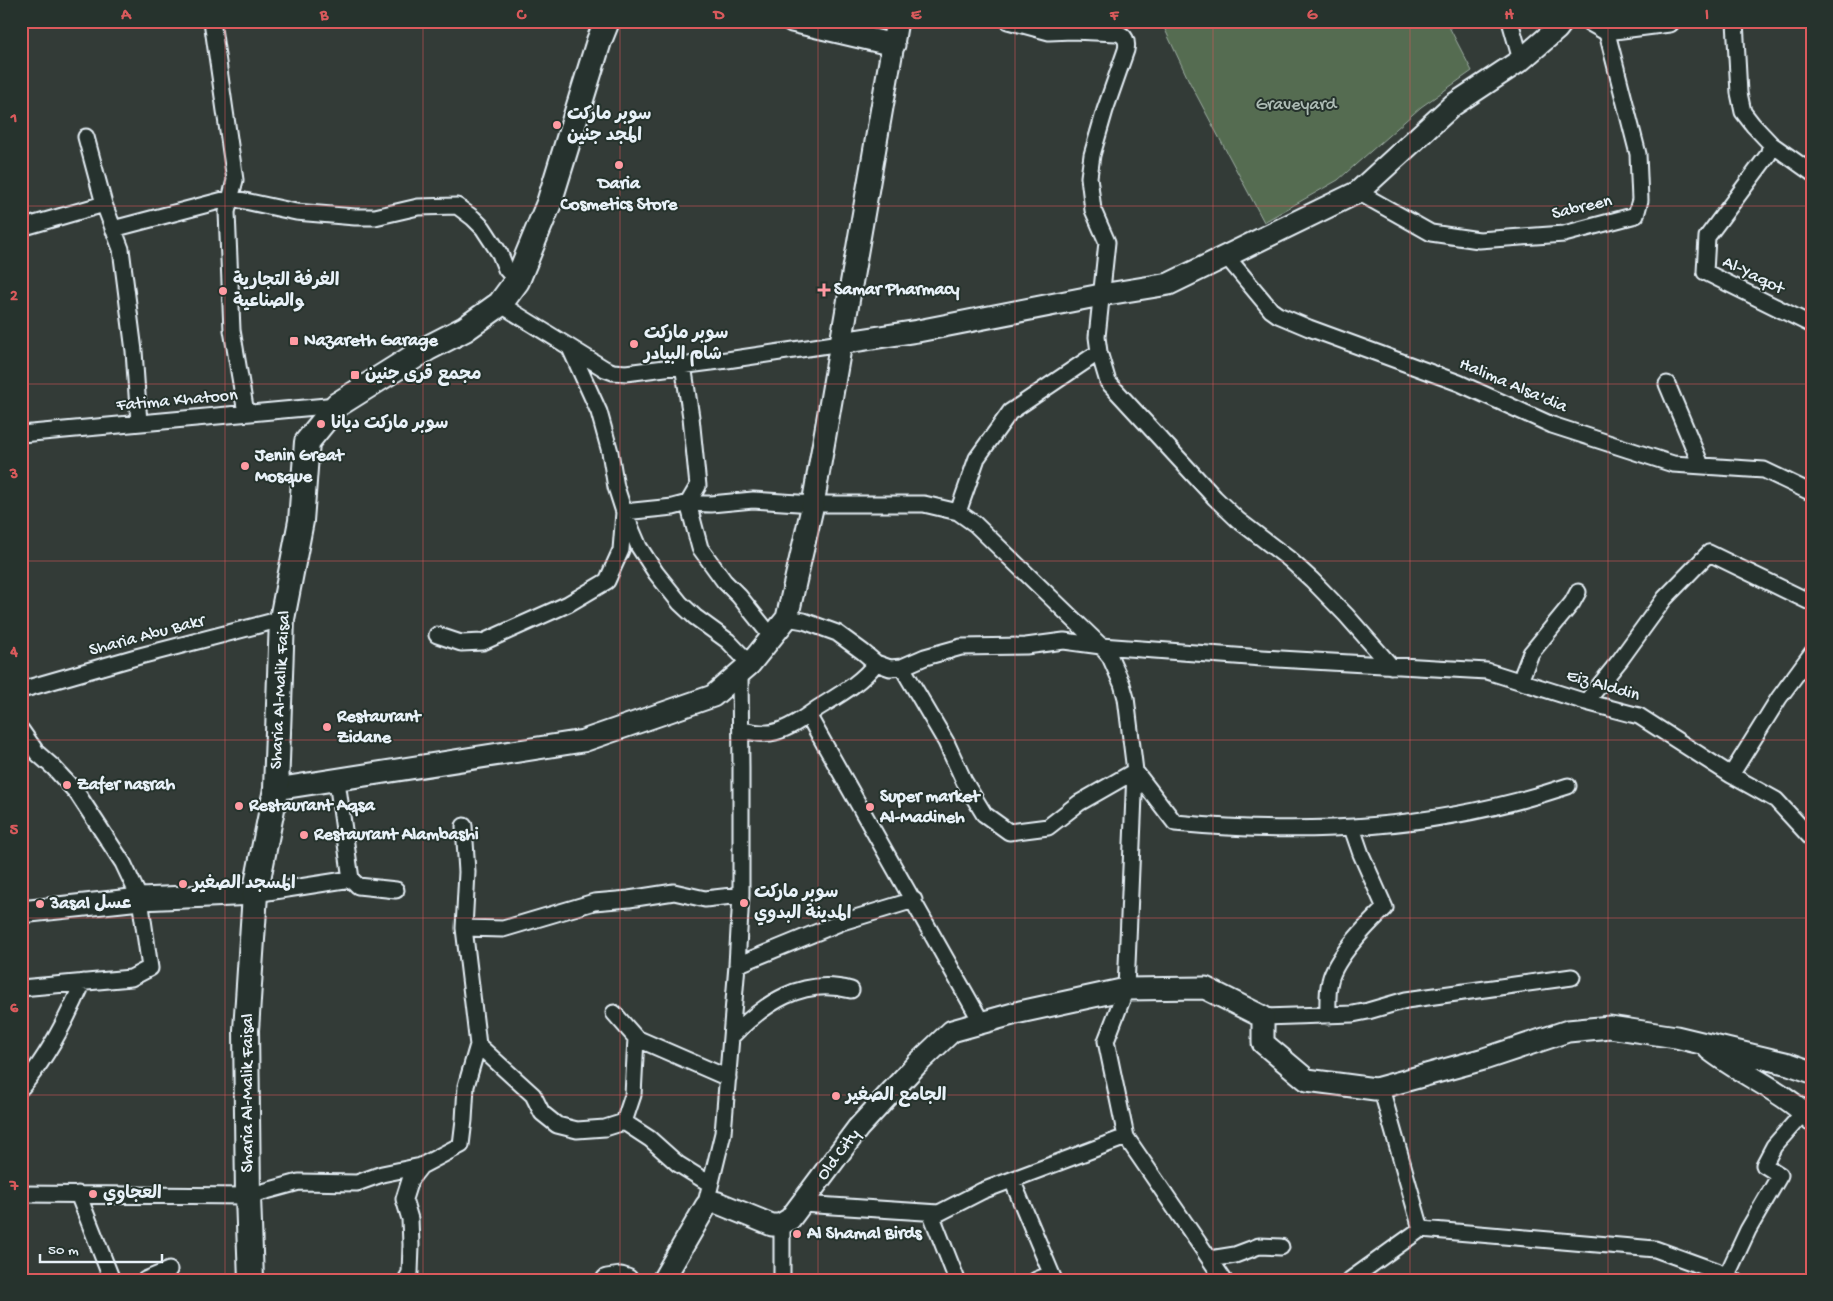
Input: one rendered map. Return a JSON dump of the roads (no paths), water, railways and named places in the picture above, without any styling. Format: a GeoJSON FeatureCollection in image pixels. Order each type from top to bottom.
{"type":"FeatureCollection","features":[{"type":"Feature","properties":{"kind":"main road","name":"Sharia Al-Malik Faisal"},"geometry":{"type":"LineString","coordinates":[[251,1280],[246,1030],[255,894],[276,789],[282,619],[301,522],[307,442],[337,405],[428,348],[465,329],[500,304],[517,281],[549,203],[601,28]]}},
{"type":"Feature","properties":{"kind":"street"},"geometry":{"type":"LineString","coordinates":[[212,21],[235,180],[227,212],[232,330],[246,413]]}},
{"type":"Feature","properties":{"kind":"street"},"geometry":{"type":"LineString","coordinates":[[792,21],[894,45]]}},
{"type":"Feature","properties":{"kind":"street"},"geometry":{"type":"LineString","coordinates":[[276,789],[338,781],[583,741],[713,696],[745,669],[787,618],[813,504],[897,21]]}},
{"type":"Feature","properties":{"kind":"street"},"geometry":{"type":"LineString","coordinates":[[1008,21],[1049,32],[1116,33],[1122,35],[1126,40],[1126,50],[1092,155],[1089,177],[1092,210],[1107,242],[1098,321],[1099,352],[1108,382],[1194,476],[1238,520],[1289,559],[1312,580],[1391,666]]}},
{"type":"Feature","properties":{"kind":"street"},"geometry":{"type":"LineString","coordinates":[[1510,21],[1521,60]]}},
{"type":"Feature","properties":{"kind":"street"},"geometry":{"type":"LineString","coordinates":[[500,304],[570,348],[613,372],[626,373],[918,331],[1102,295],[1169,284],[1358,192],[1453,105],[1521,60],[1557,29],[1563,21]]}},
{"type":"Feature","properties":{"kind":"street"},"geometry":{"type":"LineString","coordinates":[[1599,25],[1669,21]]}},
{"type":"Feature","properties":{"kind":"street"},"geometry":{"type":"LineString","coordinates":[[1735,21],[1740,102],[1749,120],[1771,144],[1812,173]]}},
{"type":"Feature","properties":{"kind":"street","name":"Sabreen"},"geometry":{"type":"LineString","coordinates":[[1358,192],[1431,233],[1479,240],[1564,234],[1636,214],[1640,200],[1638,154],[1599,25]]}},
{"type":"Feature","properties":{"kind":"street"},"geometry":{"type":"LineString","coordinates":[[86,137],[104,204],[122,248],[134,351],[139,423]]}},
{"type":"Feature","properties":{"kind":"street","name":"Al-Yaqot"},"geometry":{"type":"LineString","coordinates":[[1771,144],[1768,155],[1707,237],[1705,272],[1812,325]]}},
{"type":"Feature","properties":{"kind":"street"},"geometry":{"type":"LineString","coordinates":[[113,229],[231,198],[296,212],[355,217],[375,217],[418,207],[458,206],[484,228],[500,254],[506,269],[517,281]]}},
{"type":"Feature","properties":{"kind":"street"},"geometry":{"type":"LineString","coordinates":[[21,228],[104,204]]}},
{"type":"Feature","properties":{"kind":"street","name":"Halima Alsa'dia"},"geometry":{"type":"LineString","coordinates":[[1227,257],[1271,310],[1278,315],[1310,328],[1459,383],[1552,425],[1672,464],[1764,470],[1812,493]]}},
{"type":"Feature","properties":{"kind":"street"},"geometry":{"type":"LineString","coordinates":[[570,348],[597,407],[610,452],[616,487],[624,512],[642,552],[672,594],[695,616],[728,641],[745,669],[741,730],[740,896],[732,1036],[723,1133],[705,1207],[663,1280]]}},
{"type":"Feature","properties":{"kind":"street"},"geometry":{"type":"LineString","coordinates":[[958,512],[976,458],[1010,412],[1099,352]]}},
{"type":"Feature","properties":{"kind":"street"},"geometry":{"type":"LineString","coordinates":[[683,365],[691,417],[698,486],[688,503],[700,548],[724,581],[771,636]]}},
{"type":"Feature","properties":{"kind":"street"},"geometry":{"type":"LineString","coordinates":[[1667,384],[1701,465]]}},
{"type":"Feature","properties":{"kind":"street","name":"Fatima Khatoon"},"geometry":{"type":"LineString","coordinates":[[21,434],[337,405]]}},
{"type":"Feature","properties":{"kind":"street"},"geometry":{"type":"LineString","coordinates":[[624,512],[673,507],[688,503],[711,504],[753,500],[813,504],[924,504],[958,512],[975,524],[1101,646],[1114,664],[1126,698],[1135,771],[1126,990],[1106,1041],[1126,1137],[1224,1280]]}},
{"type":"Feature","properties":{"kind":"street"},"geometry":{"type":"LineString","coordinates":[[437,635],[461,643],[483,642],[568,604],[606,581],[621,550],[624,512]]}},
{"type":"Feature","properties":{"kind":"street"},"geometry":{"type":"LineString","coordinates":[[1586,702],[1620,660],[1665,598],[1710,553],[1812,603]]}},
{"type":"Feature","properties":{"kind":"street"},"geometry":{"type":"LineString","coordinates":[[1520,681],[1531,653],[1572,603],[1578,592]]}},
{"type":"Feature","properties":{"kind":"street"},"geometry":{"type":"LineString","coordinates":[[787,618],[804,621],[837,634],[863,652],[876,664],[890,668],[902,667],[946,742],[964,781],[984,814],[1010,832],[1048,827],[1078,803],[1135,771]]}},
{"type":"Feature","properties":{"kind":"street","name":"Sharia Abu Bakr"},"geometry":{"type":"LineString","coordinates":[[21,690],[136,657],[282,619]]}},
{"type":"Feature","properties":{"kind":"street","name":"Eiz Alddin"},"geometry":{"type":"LineString","coordinates":[[902,667],[925,657],[961,647],[1026,646],[1064,641],[1101,646],[1487,671],[1586,702],[1639,716],[1731,775],[1776,800],[1812,839]]}},
{"type":"Feature","properties":{"kind":"street"},"geometry":{"type":"LineString","coordinates":[[1731,775],[1779,698],[1812,653]]}},
{"type":"Feature","properties":{"kind":"street"},"geometry":{"type":"LineString","coordinates":[[741,730],[773,733],[790,726],[860,680],[876,664]]}},
{"type":"Feature","properties":{"kind":"street"},"geometry":{"type":"LineString","coordinates":[[808,714],[982,1022]]}},
{"type":"Feature","properties":{"kind":"street"},"geometry":{"type":"LineString","coordinates":[[21,730],[37,753],[77,793],[123,863],[140,899],[150,968],[131,978],[21,988]]}},
{"type":"Feature","properties":{"kind":"street"},"geometry":{"type":"LineString","coordinates":[[1135,771],[1175,823],[1285,830],[1391,825],[1465,813],[1522,800],[1568,786]]}},
{"type":"Feature","properties":{"kind":"street"},"geometry":{"type":"LineString","coordinates":[[338,781],[351,879],[358,886],[396,890]]}},
{"type":"Feature","properties":{"kind":"street"},"geometry":{"type":"LineString","coordinates":[[21,1194],[248,1196],[299,1182],[357,1183],[382,1174],[421,1166],[460,1145],[466,1086],[478,1046],[464,928],[467,872],[464,826]]}},
{"type":"Feature","properties":{"kind":"street"},"geometry":{"type":"LineString","coordinates":[[1328,1016],[1330,979],[1368,923],[1385,908],[1361,854],[1352,828]]}},
{"type":"Feature","properties":{"kind":"street"},"geometry":{"type":"LineString","coordinates":[[21,912],[140,899],[255,894],[351,879]]}},
{"type":"Feature","properties":{"kind":"street"},"geometry":{"type":"LineString","coordinates":[[464,928],[503,929],[594,902],[674,892],[705,899],[740,896]]}},
{"type":"Feature","properties":{"kind":"street"},"geometry":{"type":"LineString","coordinates":[[736,965],[842,922],[914,900]]}},
{"type":"Feature","properties":{"kind":"street"},"geometry":{"type":"LineString","coordinates":[[1572,977],[1413,999],[1368,1011],[1328,1016],[1263,1017],[1263,1043],[1305,1079],[1375,1089],[1484,1059],[1568,1031],[1610,1027],[1676,1037],[1789,1064],[1812,1072]]}},
{"type":"Feature","properties":{"kind":"street"},"geometry":{"type":"LineString","coordinates":[[21,1088],[31,1076],[67,1019],[83,982]]}},
{"type":"Feature","properties":{"kind":"street"},"geometry":{"type":"LineString","coordinates":[[732,1036],[767,1006],[803,988],[822,985],[850,990]]}},
{"type":"Feature","properties":{"kind":"street","name":"Old City"},"geometry":{"type":"LineString","coordinates":[[782,1224],[790,1219],[802,1204],[858,1128],[917,1064],[952,1031],[1020,1012],[1126,990],[1205,988],[1263,1017]]}},
{"type":"Feature","properties":{"kind":"street"},"geometry":{"type":"LineString","coordinates":[[614,1013],[636,1038],[728,1078]]}},
{"type":"Feature","properties":{"kind":"street"},"geometry":{"type":"LineString","coordinates":[[624,1122],[633,1095],[636,1038]]}},
{"type":"Feature","properties":{"kind":"street"},"geometry":{"type":"LineString","coordinates":[[1355,1278],[1421,1229],[1655,1249],[1731,1277],[1748,1230],[1780,1175],[1764,1165],[1774,1146],[1808,1116],[1777,1091],[1742,1072],[1700,1043]]}},
{"type":"Feature","properties":{"kind":"street"},"geometry":{"type":"LineString","coordinates":[[478,1046],[532,1095],[542,1113],[557,1125],[577,1130],[605,1128],[624,1122]]}},
{"type":"Feature","properties":{"kind":"street"},"geometry":{"type":"LineString","coordinates":[[1382,1088],[1421,1229]]}},
{"type":"Feature","properties":{"kind":"street"},"geometry":{"type":"LineString","coordinates":[[624,1122],[650,1139],[678,1164],[710,1184]]}},
{"type":"Feature","properties":{"kind":"street"},"geometry":{"type":"LineString","coordinates":[[802,1204],[931,1214],[943,1212],[982,1191],[1126,1137]]}},
{"type":"Feature","properties":{"kind":"street"},"geometry":{"type":"LineString","coordinates":[[406,1280],[410,1273],[411,1245],[410,1219],[404,1199],[410,1180],[421,1166]]}},
{"type":"Feature","properties":{"kind":"street"},"geometry":{"type":"LineString","coordinates":[[1012,1180],[1053,1277],[1036,1280]]}},
{"type":"Feature","properties":{"kind":"street"},"geometry":{"type":"LineString","coordinates":[[78,1194],[112,1280]]}},
{"type":"Feature","properties":{"kind":"street"},"geometry":{"type":"LineString","coordinates":[[705,1207],[716,1202],[768,1224],[782,1224],[782,1280]]}},
{"type":"Feature","properties":{"kind":"street"},"geometry":{"type":"LineString","coordinates":[[931,1214],[957,1280]]}},
{"type":"Feature","properties":{"kind":"street"},"geometry":{"type":"LineString","coordinates":[[1210,1259],[1235,1255],[1259,1246],[1281,1247]]}},
{"type":"Feature","properties":{"kind":"street"},"geometry":{"type":"LineString","coordinates":[[145,1280],[169,1270]]}},
{"type":"Feature","properties":{"kind":"street"},"geometry":{"type":"LineString","coordinates":[[607,1280],[622,1278],[626,1280]]}},
{"type":"Feature","properties":{"kind":"place","name":"سوبر ماركت المجد جنين"},"geometry":{"type":"Point","coordinates":[557,125]}},
{"type":"Feature","properties":{"kind":"place","name":"Daria Cosmetics Store"},"geometry":{"type":"Point","coordinates":[619,165]}},
{"type":"Feature","properties":{"kind":"place","name":"Samar Pharmacy"},"geometry":{"type":"Point","coordinates":[824,290]}},
{"type":"Feature","properties":{"kind":"place","name":"الغرفة التجارية والصناعية"},"geometry":{"type":"Point","coordinates":[223,291]}},
{"type":"Feature","properties":{"kind":"place","name":"Nazareth Garage"},"geometry":{"type":"Point","coordinates":[294,341]}},
{"type":"Feature","properties":{"kind":"place","name":"سوبر ماركت شام البيادر"},"geometry":{"type":"Point","coordinates":[634,344]}},
{"type":"Feature","properties":{"kind":"place","name":"مجمع قرى جنين"},"geometry":{"type":"Point","coordinates":[355,375]}},
{"type":"Feature","properties":{"kind":"place","name":"سوبر ماركت ديانا"},"geometry":{"type":"Point","coordinates":[321,424]}},
{"type":"Feature","properties":{"kind":"place","name":"Jenin Great Mosque"},"geometry":{"type":"Point","coordinates":[245,466]}},
{"type":"Feature","properties":{"kind":"place","name":"Restaurant Zidane"},"geometry":{"type":"Point","coordinates":[327,727]}},
{"type":"Feature","properties":{"kind":"place","name":"Zafer nasrah"},"geometry":{"type":"Point","coordinates":[67,785]}},
{"type":"Feature","properties":{"kind":"place","name":"Restaurant Aqsa"},"geometry":{"type":"Point","coordinates":[239,806]}},
{"type":"Feature","properties":{"kind":"place","name":"Super market Al-Madineh"},"geometry":{"type":"Point","coordinates":[870,807]}},
{"type":"Feature","properties":{"kind":"place","name":"Restaurant Alambashi"},"geometry":{"type":"Point","coordinates":[304,835]}},
{"type":"Feature","properties":{"kind":"place","name":"المسجد الصغير"},"geometry":{"type":"Point","coordinates":[183,884]}},
{"type":"Feature","properties":{"kind":"place","name":"سوبر ماركت المدينة البدوي"},"geometry":{"type":"Point","coordinates":[744,903]}},
{"type":"Feature","properties":{"kind":"place","name":"3asal عسل"},"geometry":{"type":"Point","coordinates":[40,904]}},
{"type":"Feature","properties":{"kind":"place","name":"الجامع الصغير"},"geometry":{"type":"Point","coordinates":[836,1096]}},
{"type":"Feature","properties":{"kind":"place","name":"العجاوي"},"geometry":{"type":"Point","coordinates":[93,1194]}},
{"type":"Feature","properties":{"kind":"place","name":"Al Shamal Birds"},"geometry":{"type":"Point","coordinates":[797,1234]}},
{"type":"Feature","properties":{"kind":"park label","name":"Graveyard"},"geometry":{"type":"Point","coordinates":[1296,105]}}]}
